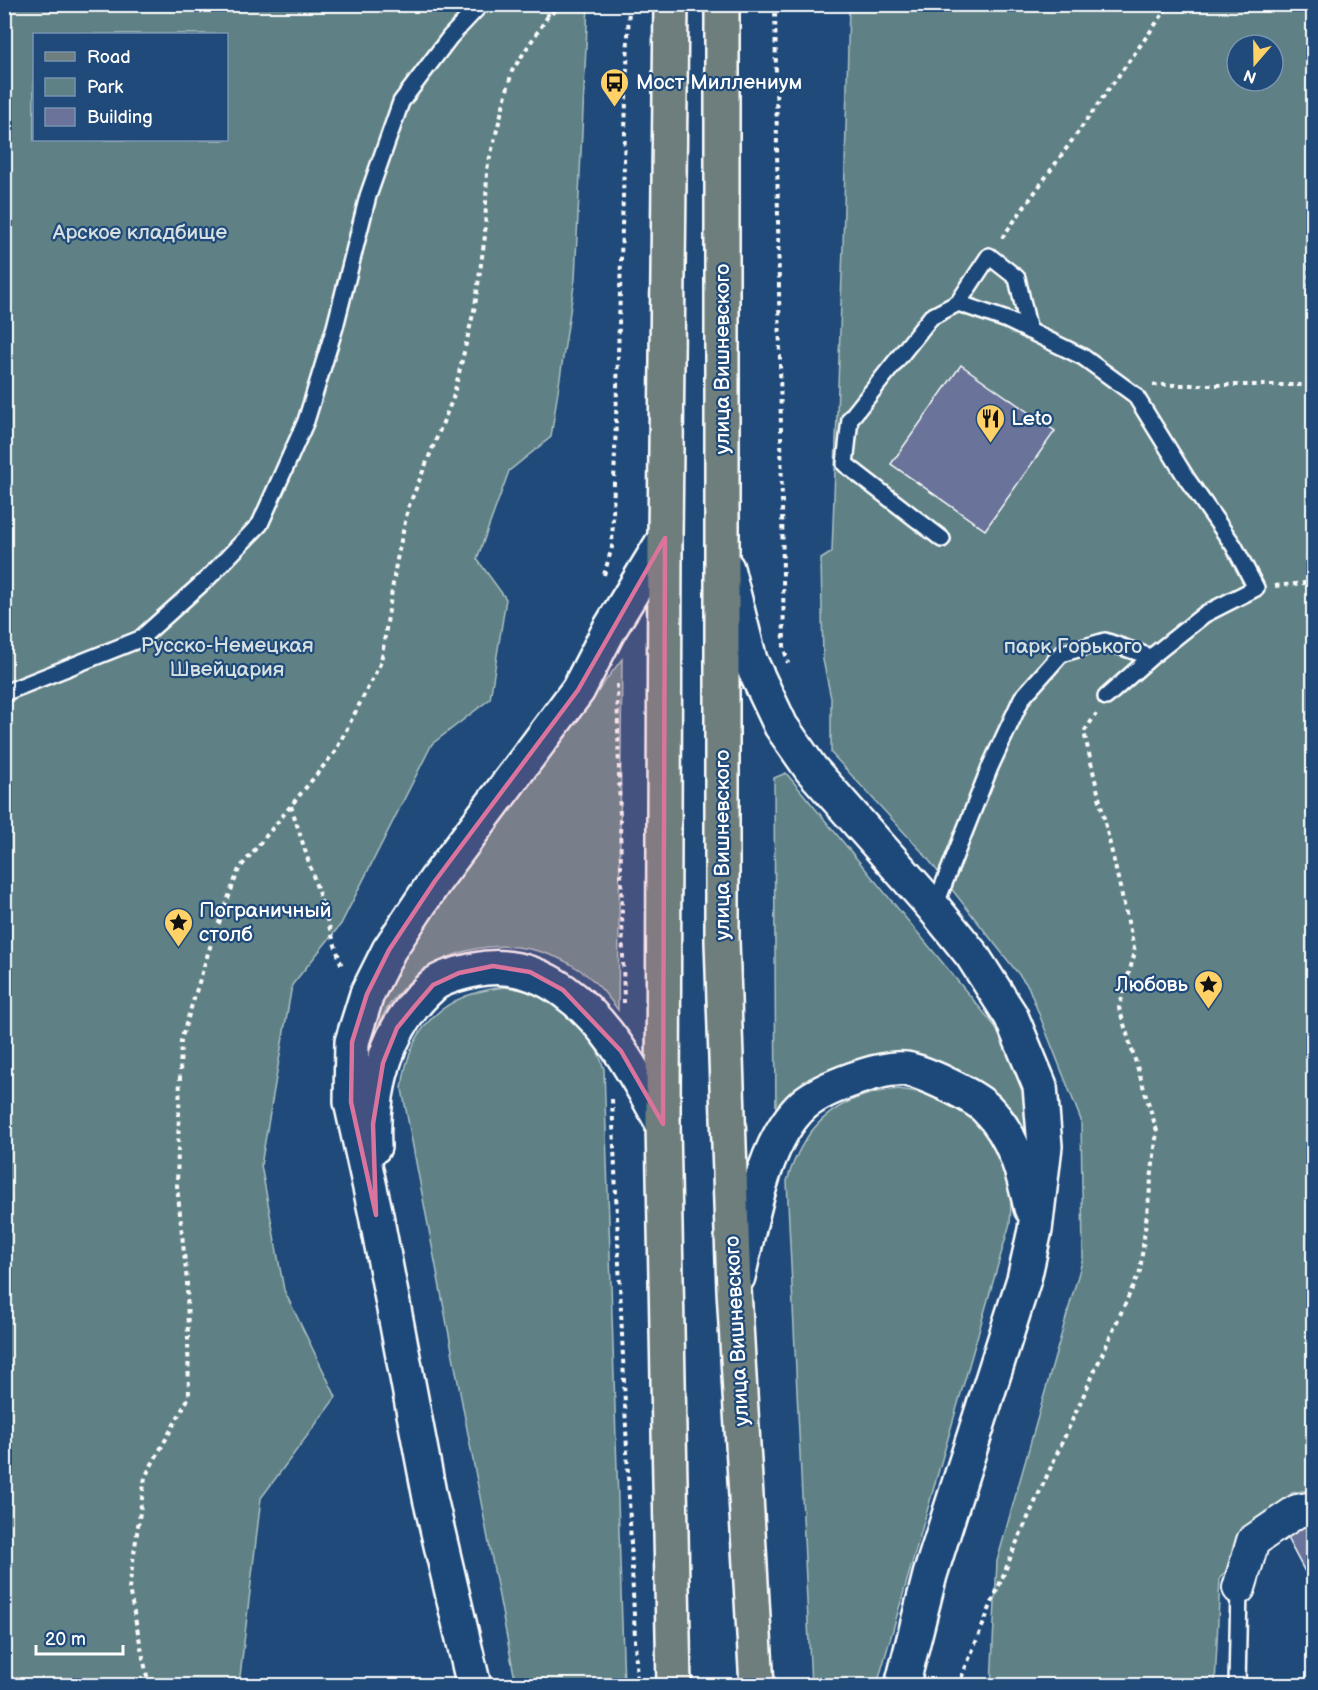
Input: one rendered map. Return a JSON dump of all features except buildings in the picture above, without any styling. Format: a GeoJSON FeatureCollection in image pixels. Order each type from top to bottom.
{"type":"FeatureCollection","features":[{"type":"Feature","properties":{"kind":"main road"},"geometry":{"type":"LineString","coordinates":[[671,4],[664,538],[663,1124],[674,1686]]}},
{"type":"Feature","properties":{"kind":"main road","name":"улица Вишневского"},"geometry":{"type":"LineString","coordinates":[[722,4],[722,941],[734,1290],[757,1686]]}},
{"type":"Feature","properties":{"kind":"street"},"geometry":{"type":"LineString","coordinates":[[474,1686],[430,1498],[376,1215],[351,1102],[352,1042],[367,994],[389,950],[435,881],[578,690],[609,630],[664,538]]}},
{"type":"Feature","properties":{"kind":"street"},"geometry":{"type":"LineString","coordinates":[[722,546],[750,660],[781,726],[812,769],[933,907],[972,956],[1011,1016],[1040,1086],[1045,1146],[1035,1230],[1024,1279],[930,1575],[902,1686]]}},
{"type":"Feature","properties":{"kind":"street"},"geometry":{"type":"LineString","coordinates":[[376,1215],[373,1124],[375,1091],[383,1064],[398,1028],[415,1006],[433,985],[459,973],[493,966],[502,967],[530,972],[563,990],[590,1014],[621,1051],[663,1124]]}},
{"type":"Feature","properties":{"kind":"street"},"geometry":{"type":"LineString","coordinates":[[734,1290],[768,1158],[786,1127],[804,1104],[828,1089],[865,1074],[906,1069],[958,1089],[987,1108],[1007,1135],[1023,1171],[1035,1230]]}},
{"type":"Feature","properties":{"kind":"street"},"geometry":{"type":"LineString","coordinates":[[1239,1588],[1253,1541],[1297,1511],[1314,1508]]}},
{"type":"Feature","properties":{"kind":"lane"},"geometry":{"type":"LineString","coordinates":[[4,693],[140,639],[208,578],[260,524],[306,421],[335,327],[368,196],[401,102],[450,37],[481,4]]}},
{"type":"Feature","properties":{"kind":"lane"},"geometry":{"type":"LineString","coordinates":[[942,539],[845,464],[850,419],[931,317],[958,303],[989,256],[1017,278],[1029,330]]}},
{"type":"Feature","properties":{"kind":"lane"},"geometry":{"type":"LineString","coordinates":[[958,303],[1007,320],[1083,357],[1135,395],[1187,479],[1234,546],[1256,588],[1205,614],[1106,697]]}},
{"type":"Feature","properties":{"kind":"lane"},"geometry":{"type":"LineString","coordinates":[[933,907],[990,767],[1022,698],[1061,654],[1104,641],[1151,657]]}},
{"type":"Feature","properties":{"kind":"lane"},"geometry":{"type":"LineString","coordinates":[[1237,1686],[1239,1588]]}},
{"type":"Feature","properties":{"kind":"path"},"geometry":{"type":"LineString","coordinates":[[547,4],[548,16]]}},
{"type":"Feature","properties":{"kind":"path"},"geometry":{"type":"LineString","coordinates":[[150,1686],[129,1589],[145,1477],[189,1397],[187,1282],[177,1185],[182,1040],[210,947],[239,869],[335,752],[381,662],[396,564],[408,508],[453,398],[475,306],[485,236],[487,169],[512,70],[548,16],[564,4]]}},
{"type":"Feature","properties":{"kind":"path"},"geometry":{"type":"LineString","coordinates":[[602,582],[612,547],[629,4]]}},
{"type":"Feature","properties":{"kind":"path"},"geometry":{"type":"LineString","coordinates":[[775,4],[784,648],[790,670]]}},
{"type":"Feature","properties":{"kind":"path"},"geometry":{"type":"LineString","coordinates":[[989,256],[1170,4]]}},
{"type":"Feature","properties":{"kind":"path"},"geometry":{"type":"LineString","coordinates":[[1256,588],[1312,582],[1308,473],[1309,4]]}},
{"type":"Feature","properties":{"kind":"path"},"geometry":{"type":"LineString","coordinates":[[1121,385],[1308,385]]}},
{"type":"Feature","properties":{"kind":"path"},"geometry":{"type":"LineString","coordinates":[[1308,473],[1314,469]]}},
{"type":"Feature","properties":{"kind":"path"},"geometry":{"type":"LineString","coordinates":[[617,680],[624,1010]]}},
{"type":"Feature","properties":{"kind":"path"},"geometry":{"type":"LineString","coordinates":[[958,1686],[1016,1544],[1140,1270],[1157,1131],[1119,1008],[1135,952],[1084,732],[1106,697]]}},
{"type":"Feature","properties":{"kind":"path"},"geometry":{"type":"LineString","coordinates":[[291,805],[342,967]]}},
{"type":"Feature","properties":{"kind":"path"},"geometry":{"type":"LineString","coordinates":[[612,1093],[637,1686]]}},
{"type":"Feature","properties":{"kind":"highlighted area"},"geometry":{"type":"Polygon","coordinates":[[[665,538],[663,1124],[621,1051],[563,990],[530,972],[493,966],[459,973],[433,985],[415,1006],[397,1028],[383,1063],[373,1124],[376,1215],[351,1102],[352,1042],[367,994],[389,950],[435,881],[578,690],[665,538]]]}},
{"type":"Feature","properties":{"kind":"green space","name":"Русско-Немецкая Швейцария"},"geometry":{"type":"Polygon","coordinates":[[[4,5],[588,5],[575,279],[551,437],[509,471],[477,559],[506,599],[490,699],[432,744],[341,924],[292,985],[261,1165],[284,1290],[336,1397],[261,1498],[239,1685],[5,1685],[4,5]]]}},
{"type":"Feature","properties":{"kind":"green space","name":"парк Горького"},"geometry":{"type":"Polygon","coordinates":[[[849,5],[1313,5],[1313,1489],[1292,1493],[1220,1578],[1215,1685],[991,1685],[997,1561],[1083,1258],[1081,1120],[1028,986],[924,854],[831,753],[831,698],[823,660],[821,559],[832,552],[849,5]]]}},
{"type":"Feature","properties":{"kind":"green space"},"geometry":{"type":"Polygon","coordinates":[[[622,659],[618,1010],[591,979],[556,957],[531,949],[506,946],[480,948],[455,954],[410,981],[388,1007],[369,1050],[367,1029],[400,950],[622,659]]]}},
{"type":"Feature","properties":{"kind":"green space"},"geometry":{"type":"Polygon","coordinates":[[[786,773],[1008,1042],[1025,1080],[1035,1164],[993,1093],[971,1076],[946,1064],[919,1058],[776,1124],[774,778],[786,773]]]}},
{"type":"Feature","properties":{"kind":"green space"},"geometry":{"type":"Polygon","coordinates":[[[504,987],[539,995],[555,1002],[568,1012],[589,1036],[598,1051],[604,1069],[624,1685],[516,1685],[402,1089],[412,1048],[432,1018],[463,997],[504,987]]]}},
{"type":"Feature","properties":{"kind":"green space"},"geometry":{"type":"Polygon","coordinates":[[[898,1089],[925,1094],[949,1102],[969,1115],[985,1130],[998,1149],[1006,1171],[1010,1195],[1010,1223],[877,1685],[811,1685],[787,1181],[803,1143],[826,1116],[858,1098],[898,1089]]]}},
{"type":"Feature","properties":{"kind":"place","name":"Мост Миллениум"},"geometry":{"type":"Point","coordinates":[615,108]}},
{"type":"Feature","properties":{"kind":"place","name":"Leto"},"geometry":{"type":"Point","coordinates":[990,444]}},
{"type":"Feature","properties":{"kind":"place","name":"Пограничный столб"},"geometry":{"type":"Point","coordinates":[178,948]}},
{"type":"Feature","properties":{"kind":"place","name":"Любовь"},"geometry":{"type":"Point","coordinates":[1209,1010]}},
{"type":"Feature","properties":{"kind":"park label","name":"Арское кладбище"},"geometry":{"type":"Point","coordinates":[140,232]}}]}
